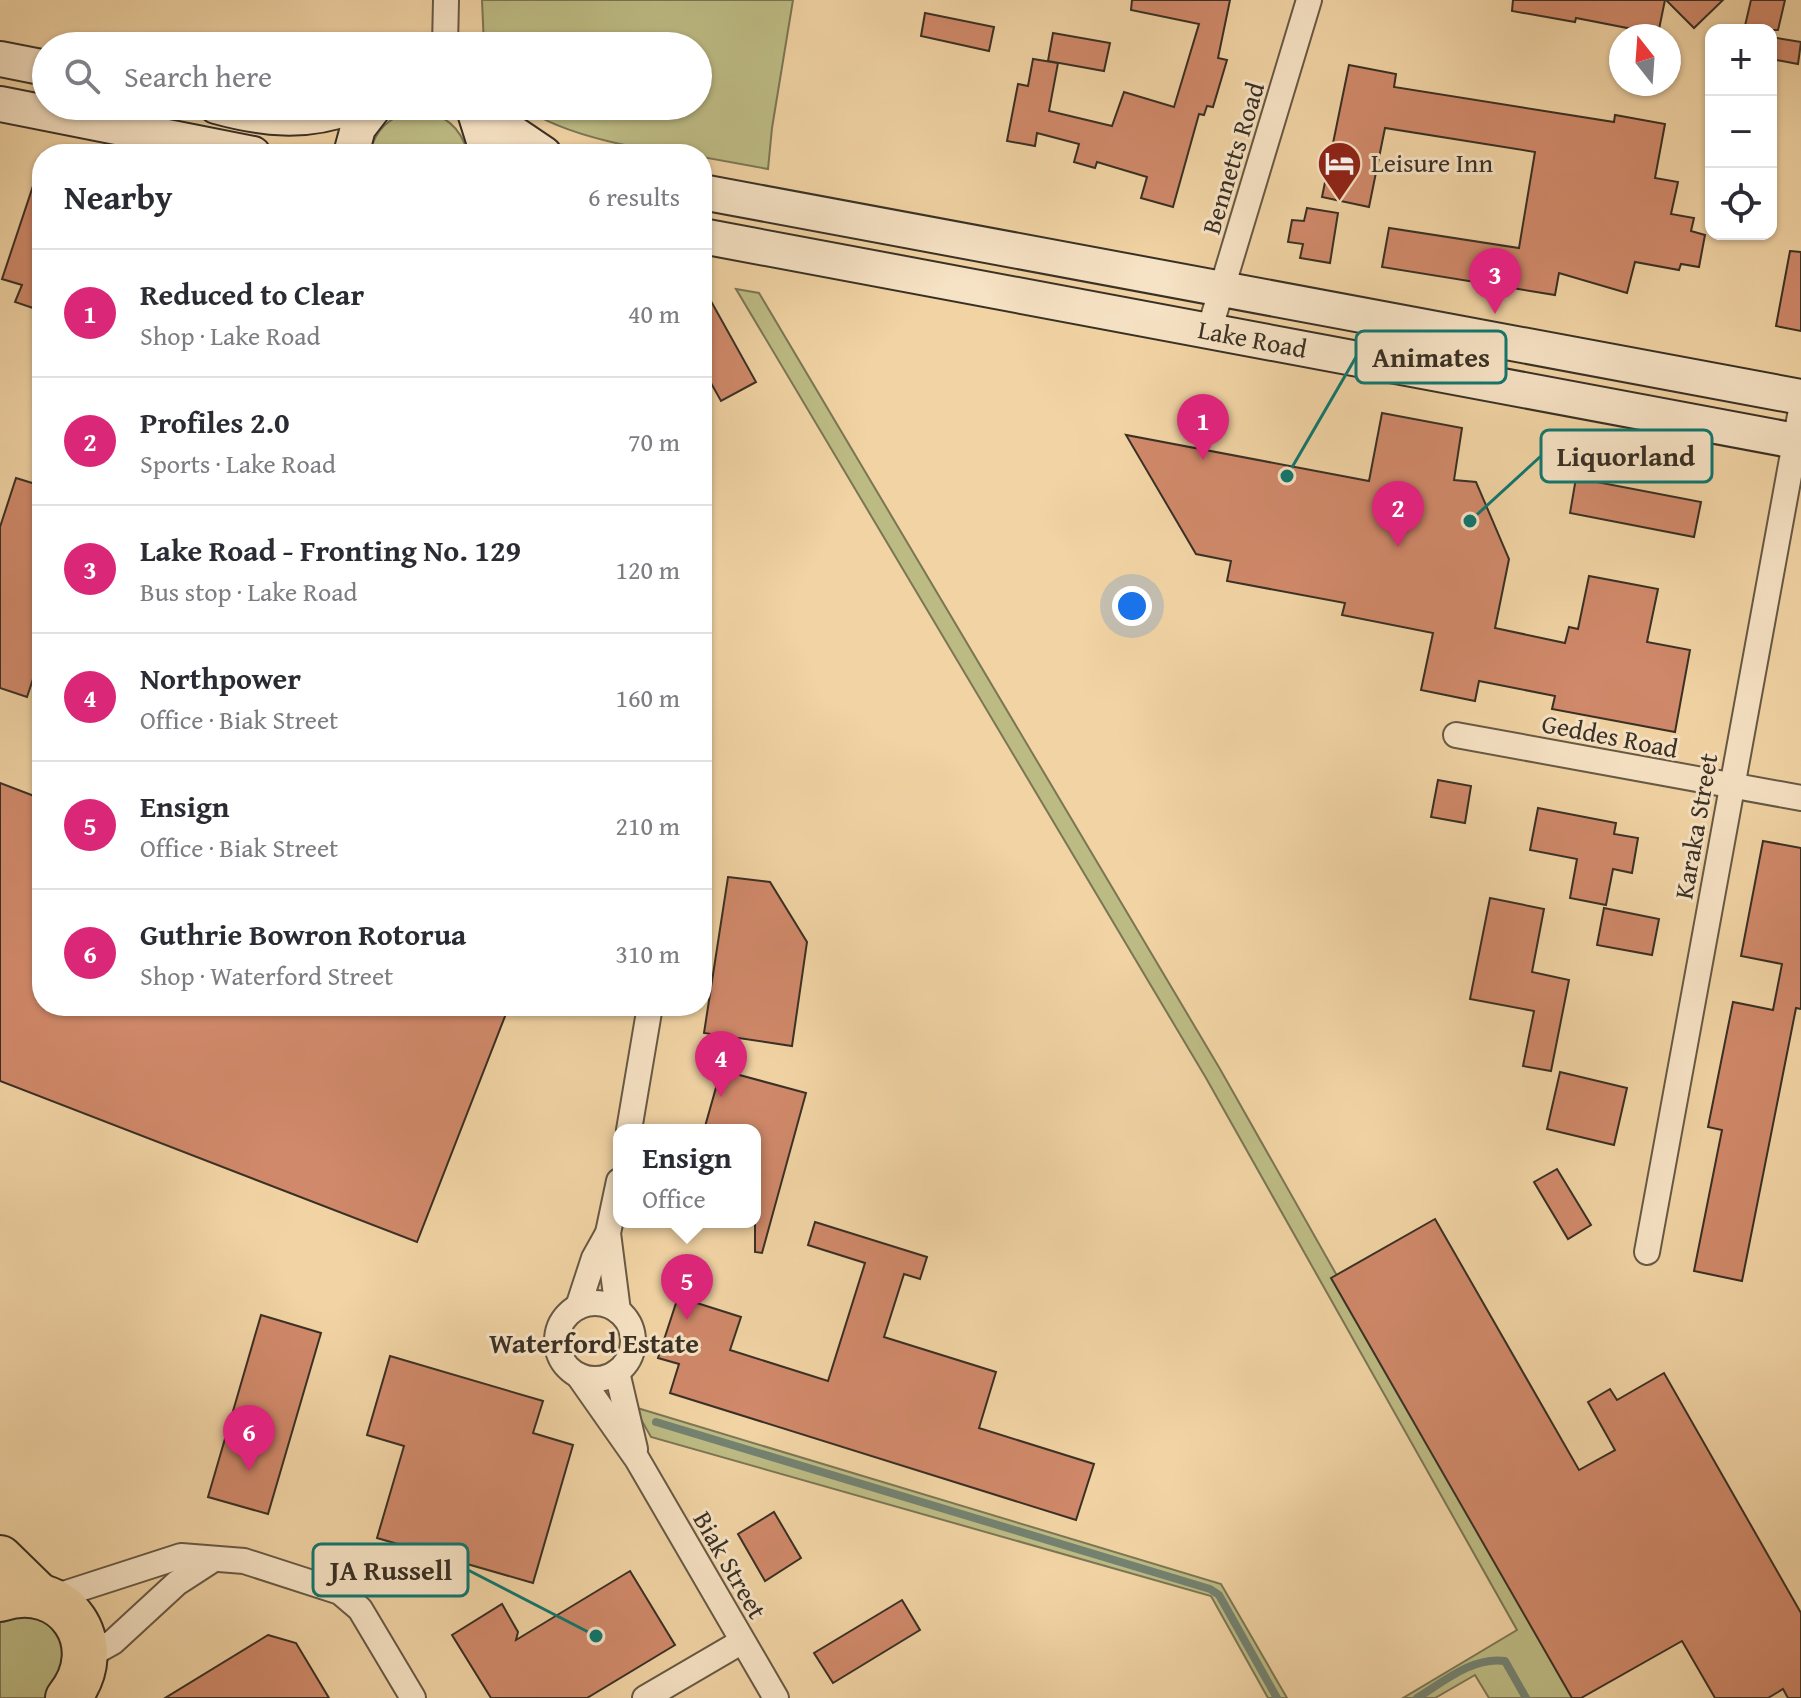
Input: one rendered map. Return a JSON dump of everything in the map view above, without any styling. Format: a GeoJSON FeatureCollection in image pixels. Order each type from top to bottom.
{"type":"FeatureCollection","features":[{"type":"Feature","properties":{"kind":"highway"},"geometry":{"type":"LineString","coordinates":[[0,1558],[29,1598],[61,1606],[80,1629],[83,1682]]}},
{"type":"Feature","properties":{"kind":"main road"},"geometry":{"type":"LineString","coordinates":[[0,59],[32,65]]}},
{"type":"Feature","properties":{"kind":"main road"},"geometry":{"type":"LineString","coordinates":[[0,104],[32,110]]}},
{"type":"Feature","properties":{"kind":"main road"},"geometry":{"type":"LineString","coordinates":[[81,120],[202,144]]}},
{"type":"Feature","properties":{"kind":"main road"},"geometry":{"type":"LineString","coordinates":[[354,144],[358,128],[364,120]]}},
{"type":"Feature","properties":{"kind":"main road"},"geometry":{"type":"LineString","coordinates":[[477,120],[485,144]]}},
{"type":"Feature","properties":{"kind":"main road"},"geometry":{"type":"LineString","coordinates":[[494,120],[529,144]]}},
{"type":"Feature","properties":{"kind":"main road","name":"Lake Road"},"geometry":{"type":"LineString","coordinates":[[712,194],[1801,397]]}},
{"type":"Feature","properties":{"kind":"main road","name":"Lake Road"},"geometry":{"type":"LineString","coordinates":[[712,238],[1209,331],[1799,431]]}},
{"type":"Feature","properties":{"kind":"street"},"geometry":{"type":"LineString","coordinates":[[445,32],[446,0]]}},
{"type":"Feature","properties":{"kind":"street","name":"Bennetts Road"},"geometry":{"type":"LineString","coordinates":[[1209,331],[1309,0]]}},
{"type":"Feature","properties":{"kind":"street","name":"Karaka Street"},"geometry":{"type":"LineString","coordinates":[[1647,1252],[1799,431]]}},
{"type":"Feature","properties":{"kind":"street","name":"Geddes Road"},"geometry":{"type":"LineString","coordinates":[[1456,735],[1801,798]]}},
{"type":"Feature","properties":{"kind":"street"},"geometry":{"type":"LineString","coordinates":[[630,1124],[648,1016]]}},
{"type":"Feature","properties":{"kind":"street"},"geometry":{"type":"LineString","coordinates":[[578,1307],[594,1258],[608,1233],[613,1209]]}},
{"type":"Feature","properties":{"kind":"street"},"geometry":{"type":"LineString","coordinates":[[608,1233],[618,1311]]}},
{"type":"Feature","properties":{"kind":"street"},"geometry":{"type":"LineString","coordinates":[[596,1303],[618,1311],[630,1325],[633,1342],[627,1360],[617,1372],[597,1379],[578,1375],[562,1360],[557,1341],[563,1320],[578,1307],[596,1303]]}},
{"type":"Feature","properties":{"kind":"street","name":"Biak Street"},"geometry":{"type":"LineString","coordinates":[[617,1372],[637,1459]]}},
{"type":"Feature","properties":{"kind":"street","name":"Biak Street"},"geometry":{"type":"LineString","coordinates":[[578,1375],[637,1459],[776,1698]]}},
{"type":"Feature","properties":{"kind":"street"},"geometry":{"type":"LineString","coordinates":[[29,1598],[181,1556],[244,1561],[340,1592],[360,1609],[413,1698]]}},
{"type":"Feature","properties":{"kind":"street"},"geometry":{"type":"LineString","coordinates":[[83,1682],[113,1642],[177,1583],[214,1559]]}},
{"type":"Feature","properties":{"kind":"street"},"geometry":{"type":"LineString","coordinates":[[645,1698],[741,1642]]}},
{"type":"Feature","properties":{"kind":"shaded area"},"geometry":{"type":"Polygon","coordinates":[[[482,0],[793,0],[768,169],[712,159],[712,144],[621,144],[546,120],[712,120],[712,32],[483,32],[482,0]]]}},
{"type":"Feature","properties":{"kind":"shaded area"},"geometry":{"type":"Polygon","coordinates":[[[393,120],[446,120],[461,135],[465,144],[373,144],[384,126],[393,120]]]}},
{"type":"Feature","properties":{"kind":"shaded area"},"geometry":{"type":"Polygon","coordinates":[[[736,289],[759,293],[1220,1069],[1576,1698],[1489,1698],[1475,1675],[1435,1698],[1403,1698],[1517,1630],[1206,1078],[736,289]]]}},
{"type":"Feature","properties":{"kind":"shaded area"},"geometry":{"type":"Polygon","coordinates":[[[634,1407],[1221,1584],[1287,1698],[1268,1698],[1211,1596],[651,1437],[634,1407]]]}},
{"type":"Feature","properties":{"kind":"shaded area"},"geometry":{"type":"Polygon","coordinates":[[[11,1612],[54,1623],[69,1663],[46,1698],[0,1698],[0,1617],[11,1612]]]}},
{"type":"Feature","properties":{"kind":"building"},"geometry":{"type":"Polygon","coordinates":[[[1132,0],[1230,0],[1218,58],[1227,60],[1213,107],[1207,106],[1204,115],[1199,114],[1173,207],[1141,198],[1147,177],[1097,162],[1095,168],[1074,162],[1079,144],[1037,133],[1035,146],[1007,141],[1018,84],[1028,86],[1033,59],[1058,63],[1049,111],[1112,126],[1124,92],[1174,107],[1199,24],[1131,10],[1132,0]]]}},
{"type":"Feature","properties":{"kind":"building"},"geometry":{"type":"Polygon","coordinates":[[[1513,0],[1665,0],[1660,24],[1609,24],[1576,18],[1575,22],[1512,11],[1513,0]]]}},
{"type":"Feature","properties":{"kind":"building"},"geometry":{"type":"Polygon","coordinates":[[[1666,0],[1723,0],[1694,28],[1666,0]]]}},
{"type":"Feature","properties":{"kind":"building"},"geometry":{"type":"Polygon","coordinates":[[[1751,0],[1785,0],[1778,30],[1777,24],[1745,24],[1751,0]]]}},
{"type":"Feature","properties":{"kind":"building"},"geometry":{"type":"Polygon","coordinates":[[[925,13],[994,27],[989,51],[921,36],[925,13]]]}},
{"type":"Feature","properties":{"kind":"building"},"geometry":{"type":"Polygon","coordinates":[[[1053,33],[1110,43],[1104,71],[1048,61],[1053,33]]]}},
{"type":"Feature","properties":{"kind":"building"},"geometry":{"type":"Polygon","coordinates":[[[1777,38],[1801,42],[1798,64],[1777,60],[1777,38]]]}},
{"type":"Feature","properties":{"kind":"building"},"geometry":{"type":"Polygon","coordinates":[[[1349,65],[1396,74],[1394,87],[1614,122],[1615,115],[1665,124],[1655,178],[1678,182],[1671,214],[1694,218],[1691,231],[1705,235],[1699,267],[1681,264],[1679,270],[1635,262],[1627,293],[1559,273],[1555,295],[1382,267],[1389,228],[1519,248],[1535,152],[1385,128],[1369,207],[1322,197],[1349,65]]]}},
{"type":"Feature","properties":{"kind":"building"},"geometry":{"type":"Polygon","coordinates":[[[32,189],[32,308],[15,302],[22,285],[2,279],[32,189]]]}},
{"type":"Feature","properties":{"kind":"building"},"geometry":{"type":"Polygon","coordinates":[[[1307,208],[1338,213],[1330,263],[1300,258],[1303,244],[1288,242],[1292,220],[1304,221],[1307,208]]]}},
{"type":"Feature","properties":{"kind":"building"},"geometry":{"type":"Polygon","coordinates":[[[1790,251],[1801,252],[1801,331],[1776,326],[1790,251]]]}},
{"type":"Feature","properties":{"kind":"building"},"geometry":{"type":"Polygon","coordinates":[[[712,303],[756,382],[721,401],[712,385],[712,303]]]}},
{"type":"Feature","properties":{"kind":"building"},"geometry":{"type":"Polygon","coordinates":[[[1382,413],[1462,428],[1454,480],[1476,482],[1509,559],[1495,628],[1565,643],[1569,627],[1578,629],[1589,576],[1658,589],[1647,642],[1690,650],[1675,732],[1552,709],[1555,696],[1479,681],[1475,701],[1421,690],[1433,633],[1342,615],[1345,603],[1227,581],[1231,561],[1196,554],[1126,435],[1369,481],[1382,413]]]}},
{"type":"Feature","properties":{"kind":"building"},"geometry":{"type":"Polygon","coordinates":[[[16,478],[32,483],[32,682],[27,697],[0,688],[0,527],[16,478]]]}},
{"type":"Feature","properties":{"kind":"building"},"geometry":{"type":"Polygon","coordinates":[[[1576,478],[1701,502],[1694,537],[1570,513],[1576,478]]]}},
{"type":"Feature","properties":{"kind":"building"},"geometry":{"type":"Polygon","coordinates":[[[1438,780],[1471,786],[1465,823],[1431,817],[1438,780]]]}},
{"type":"Feature","properties":{"kind":"building"},"geometry":{"type":"Polygon","coordinates":[[[0,783],[32,795],[32,1016],[505,1016],[417,1242],[0,1081],[0,783]]]}},
{"type":"Feature","properties":{"kind":"building"},"geometry":{"type":"Polygon","coordinates":[[[1538,808],[1616,823],[1614,834],[1638,838],[1632,873],[1613,869],[1606,905],[1570,898],[1577,859],[1530,850],[1538,808]]]}},
{"type":"Feature","properties":{"kind":"building"},"geometry":{"type":"Polygon","coordinates":[[[1763,841],[1801,848],[1801,1009],[1796,1008],[1742,1281],[1694,1271],[1722,1130],[1708,1127],[1733,1002],[1773,1010],[1782,964],[1741,956],[1763,841]]]}},
{"type":"Feature","properties":{"kind":"building"},"geometry":{"type":"Polygon","coordinates":[[[728,877],[770,882],[807,942],[792,1046],[704,1033],[707,1016],[712,1016],[712,981],[728,877]]]}},
{"type":"Feature","properties":{"kind":"building"},"geometry":{"type":"Polygon","coordinates":[[[1490,898],[1544,909],[1532,972],[1569,980],[1551,1071],[1523,1066],[1534,1011],[1470,999],[1490,898]]]}},
{"type":"Feature","properties":{"kind":"building"},"geometry":{"type":"Polygon","coordinates":[[[1604,908],[1659,919],[1652,955],[1597,945],[1604,908]]]}},
{"type":"Feature","properties":{"kind":"building"},"geometry":{"type":"Polygon","coordinates":[[[721,1070],[806,1093],[762,1253],[755,1252],[755,1228],[761,1228],[761,1124],[706,1124],[721,1070]]]}},
{"type":"Feature","properties":{"kind":"building"},"geometry":{"type":"Polygon","coordinates":[[[1560,1072],[1627,1088],[1614,1145],[1547,1129],[1560,1072]]]}},
{"type":"Feature","properties":{"kind":"building"},"geometry":{"type":"Polygon","coordinates":[[[1557,1169],[1591,1225],[1568,1239],[1534,1182],[1557,1169]]]}},
{"type":"Feature","properties":{"kind":"building"},"geometry":{"type":"Polygon","coordinates":[[[1435,1219],[1579,1470],[1615,1450],[1588,1402],[1610,1389],[1617,1400],[1664,1373],[1801,1613],[1801,1698],[1788,1698],[1783,1689],[1768,1698],[1715,1698],[1682,1641],[1581,1698],[1572,1698],[1331,1278],[1435,1219]]]}},
{"type":"Feature","properties":{"kind":"building"},"geometry":{"type":"Polygon","coordinates":[[[815,1222],[927,1257],[920,1279],[904,1274],[884,1337],[996,1372],[979,1428],[1094,1464],[1076,1520],[670,1393],[679,1364],[658,1358],[678,1297],[741,1317],[730,1350],[828,1381],[865,1263],[808,1245],[815,1222]]]}},
{"type":"Feature","properties":{"kind":"building"},"geometry":{"type":"Polygon","coordinates":[[[261,1315],[321,1333],[268,1514],[208,1497],[261,1315]]]}},
{"type":"Feature","properties":{"kind":"building"},"geometry":{"type":"Polygon","coordinates":[[[390,1356],[543,1401],[533,1433],[573,1445],[533,1583],[377,1538],[404,1446],[367,1435],[390,1356]]]}},
{"type":"Feature","properties":{"kind":"building"},"geometry":{"type":"Polygon","coordinates":[[[774,1512],[801,1558],[765,1581],[738,1534],[774,1512]]]}},
{"type":"Feature","properties":{"kind":"building"},"geometry":{"type":"Polygon","coordinates":[[[630,1571],[675,1645],[587,1698],[491,1698],[452,1635],[502,1604],[518,1632],[516,1640],[630,1571]]]}},
{"type":"Feature","properties":{"kind":"building"},"geometry":{"type":"Polygon","coordinates":[[[902,1600],[920,1630],[833,1683],[814,1653],[902,1600]]]}},
{"type":"Feature","properties":{"kind":"building"},"geometry":{"type":"Polygon","coordinates":[[[268,1635],[296,1643],[329,1698],[165,1698],[268,1635]]]}},
{"type":"Feature","properties":{"kind":"waterway"},"geometry":{"type":"LineString","coordinates":[[656,1422],[1210,1589],[1219,1595],[1277,1698]]}},
{"type":"Feature","properties":{"kind":"waterway"},"geometry":{"type":"LineString","coordinates":[[1417,1698],[1470,1666],[1493,1660],[1505,1661],[1526,1698]]}},
{"type":"Feature","properties":{"kind":"place","name":"Leisure Inn"},"geometry":{"type":"Point","coordinates":[1340,202]}},
{"type":"Feature","properties":{"kind":"place","name":"Lake Road - Fronting No. 129"},"geometry":{"type":"Point","coordinates":[1495,314]}},
{"type":"Feature","properties":{"kind":"place","name":"Reduced to Clear"},"geometry":{"type":"Point","coordinates":[1203,460]}},
{"type":"Feature","properties":{"kind":"place","name":"Animates"},"geometry":{"type":"Point","coordinates":[1287,476]}},
{"type":"Feature","properties":{"kind":"place","name":"Liquorland"},"geometry":{"type":"Point","coordinates":[1470,521]}},
{"type":"Feature","properties":{"kind":"place","name":"Profiles 2.0"},"geometry":{"type":"Point","coordinates":[1398,547]}},
{"type":"Feature","properties":{"kind":"place","name":"Northpower"},"geometry":{"type":"Point","coordinates":[721,1097]}},
{"type":"Feature","properties":{"kind":"place","name":"Ensign"},"geometry":{"type":"Point","coordinates":[687,1320]}},
{"type":"Feature","properties":{"kind":"place","name":"Guthrie Bowron Rotorua"},"geometry":{"type":"Point","coordinates":[249,1471]}},
{"type":"Feature","properties":{"kind":"place","name":"JA Russell"},"geometry":{"type":"Point","coordinates":[596,1636]}},
{"type":"Feature","properties":{"kind":"district","name":"Waterford Estate"},"geometry":{"type":"Point","coordinates":[594,1343]}}]}
